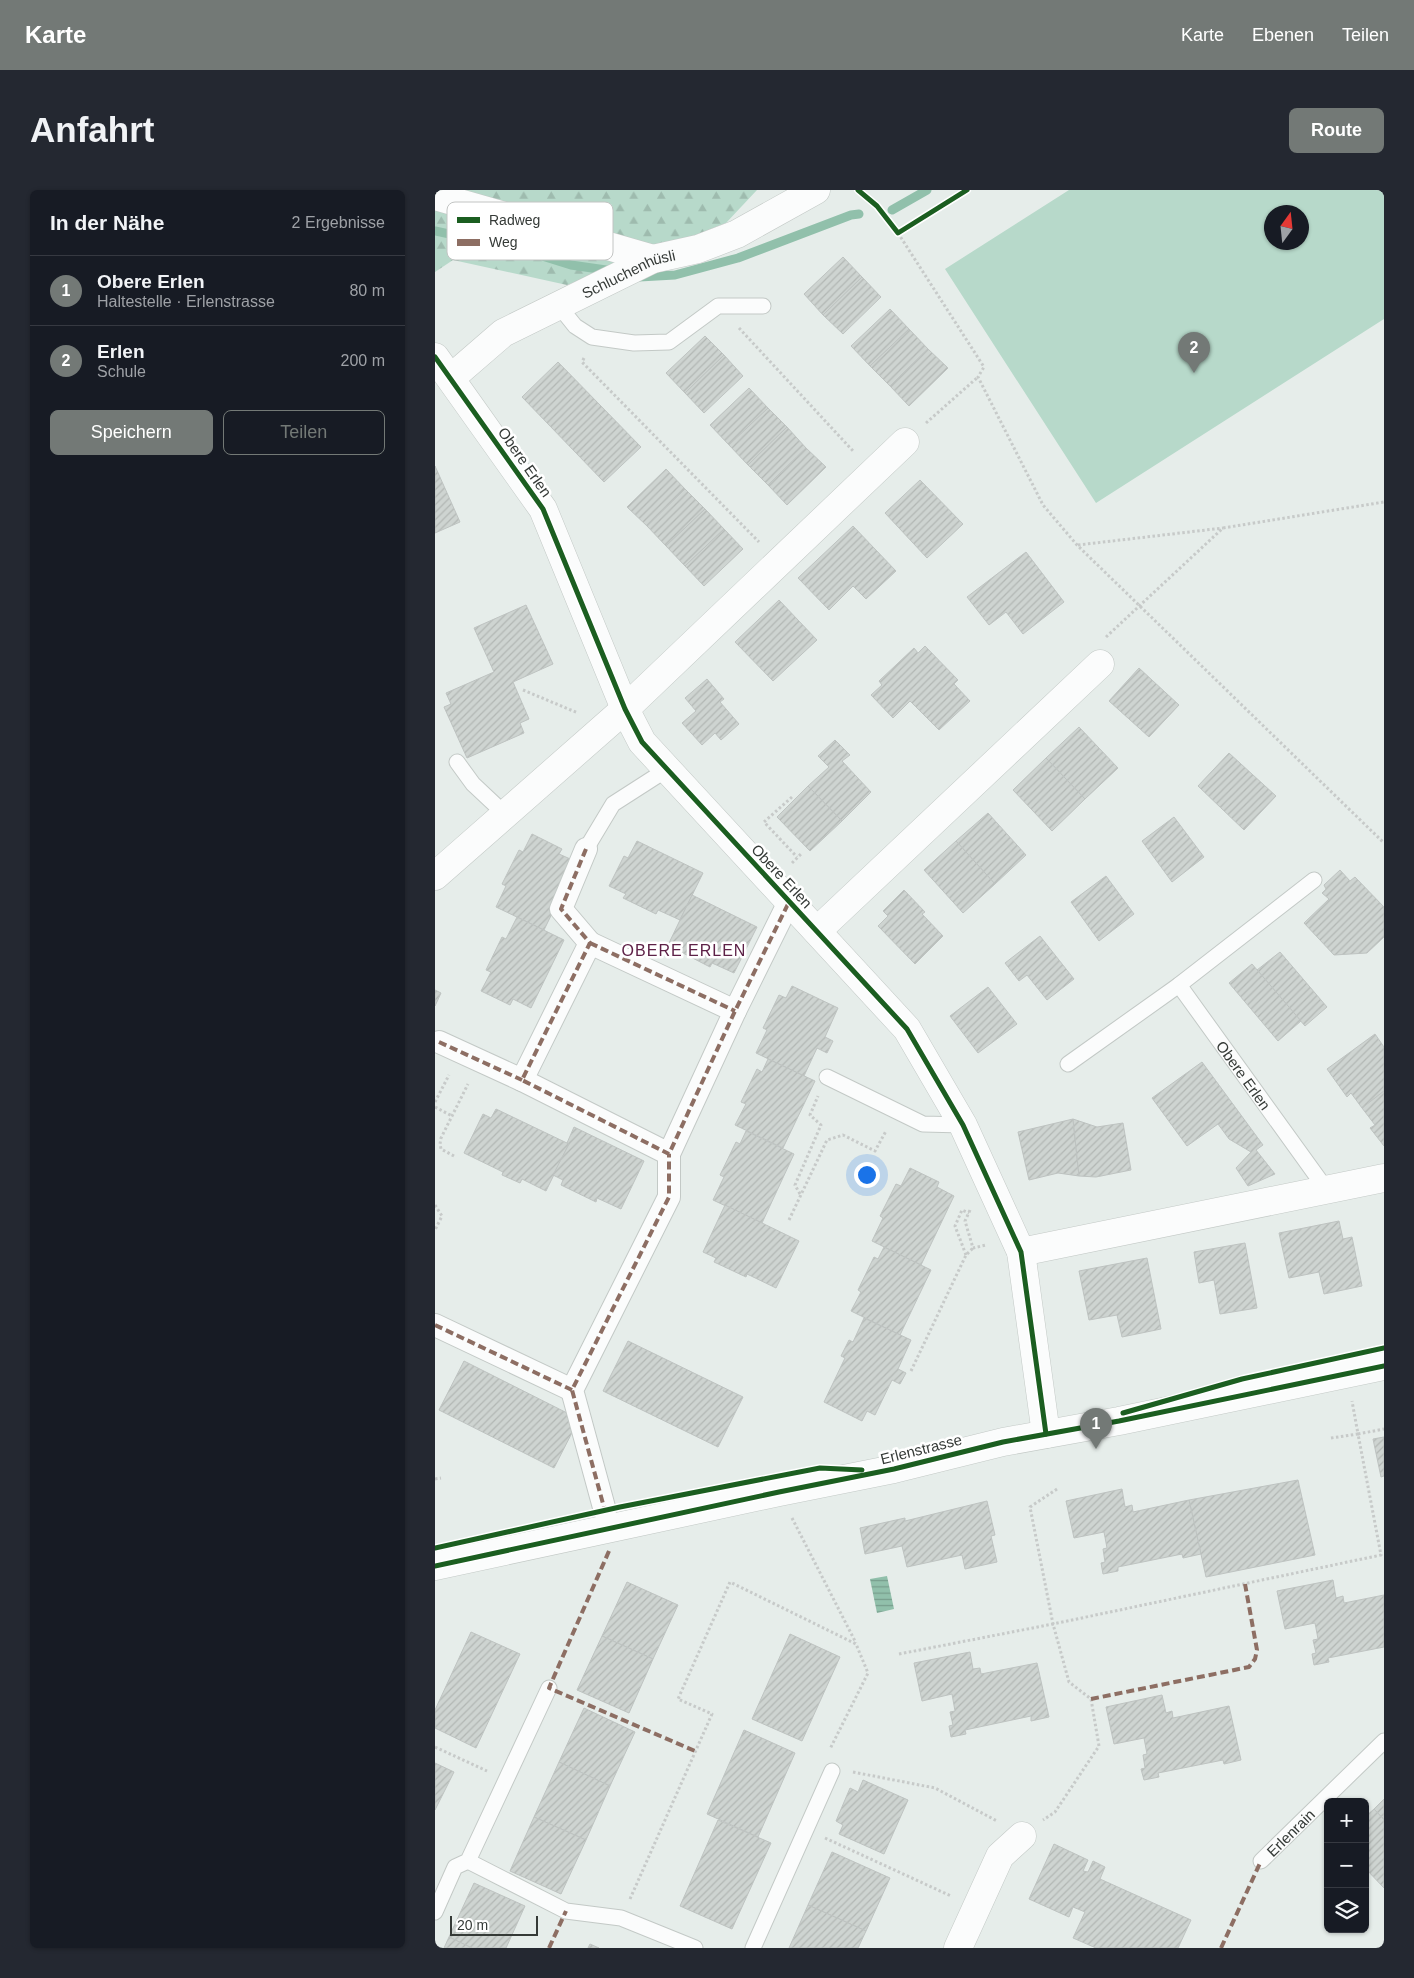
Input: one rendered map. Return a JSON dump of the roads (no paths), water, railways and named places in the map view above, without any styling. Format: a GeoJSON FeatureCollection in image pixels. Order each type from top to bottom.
{"type":"FeatureCollection","features":[{"type":"Feature","properties":{"kind":"street","name":"Schluchenhüsli"},"geometry":{"type":"LineString","coordinates":[[451,378],[503,333],[653,259],[698,249],[737,234],[816,190]]}},
{"type":"Feature","properties":{"kind":"street"},"geometry":{"type":"LineString","coordinates":[[435,196],[456,202]]}},
{"type":"Feature","properties":{"kind":"street"},"geometry":{"type":"LineString","coordinates":[[613,247],[653,259]]}},
{"type":"Feature","properties":{"kind":"street","name":"Obere Erlen"},"geometry":{"type":"LineString","coordinates":[[435,357],[543,509],[625,709],[641,742],[907,1029],[963,1124],[1021,1252],[1046,1434]]}},
{"type":"Feature","properties":{"kind":"street"},"geometry":{"type":"LineString","coordinates":[[435,876],[625,709],[905,442]]}},
{"type":"Feature","properties":{"kind":"street"},"geometry":{"type":"LineString","coordinates":[[817,931],[1100,664]]}},
{"type":"Feature","properties":{"kind":"street"},"geometry":{"type":"LineString","coordinates":[[586,849],[561,909],[590,943],[735,1011]]}},
{"type":"Feature","properties":{"kind":"street"},"geometry":{"type":"LineString","coordinates":[[605,1511],[572,1390],[669,1197],[669,1154],[735,1011],[789,902]]}},
{"type":"Feature","properties":{"kind":"street"},"geometry":{"type":"LineString","coordinates":[[522,1080],[590,943]]}},
{"type":"Feature","properties":{"kind":"street"},"geometry":{"type":"LineString","coordinates":[[439,1042],[522,1080],[669,1154]]}},
{"type":"Feature","properties":{"kind":"street"},"geometry":{"type":"LineString","coordinates":[[1021,1252],[1384,1178]]}},
{"type":"Feature","properties":{"kind":"street"},"geometry":{"type":"LineString","coordinates":[[435,1325],[572,1390]]}},
{"type":"Feature","properties":{"kind":"street","name":"Erlenstrasse"},"geometry":{"type":"LineString","coordinates":[[435,1566],[894,1469],[1003,1442],[1138,1417],[1384,1366]]}},
{"type":"Feature","properties":{"kind":"street"},"geometry":{"type":"LineString","coordinates":[[958,1948],[1000,1856],[1022,1836]]}},
{"type":"Feature","properties":{"kind":"lane"},"geometry":{"type":"LineString","coordinates":[[559,306],[575,326],[592,336],[634,343],[669,342],[718,306],[763,306]]}},
{"type":"Feature","properties":{"kind":"lane"},"geometry":{"type":"LineString","coordinates":[[457,762],[473,784],[505,814]]}},
{"type":"Feature","properties":{"kind":"lane"},"geometry":{"type":"LineString","coordinates":[[586,849],[613,804],[666,770]]}},
{"type":"Feature","properties":{"kind":"lane"},"geometry":{"type":"LineString","coordinates":[[1068,1064],[1179,985],[1314,880]]}},
{"type":"Feature","properties":{"kind":"lane","name":"Obere Erlen"},"geometry":{"type":"LineString","coordinates":[[1179,985],[1326,1189]]}},
{"type":"Feature","properties":{"kind":"lane"},"geometry":{"type":"LineString","coordinates":[[827,1077],[923,1124],[963,1124]]}},
{"type":"Feature","properties":{"kind":"lane"},"geometry":{"type":"LineString","coordinates":[[435,1912],[455,1867],[468,1861],[549,1688]]}},
{"type":"Feature","properties":{"kind":"lane","name":"Erlenrain"},"geometry":{"type":"LineString","coordinates":[[1261,1861],[1384,1741]]}},
{"type":"Feature","properties":{"kind":"lane"},"geometry":{"type":"LineString","coordinates":[[753,1948],[832,1771]]}},
{"type":"Feature","properties":{"kind":"lane"},"geometry":{"type":"LineString","coordinates":[[468,1861],[566,1911],[621,1918],[695,1948]]}},
{"type":"Feature","properties":{"kind":"waterway"},"geometry":{"type":"LineString","coordinates":[[892,210],[927,190]]}},
{"type":"Feature","properties":{"kind":"waterway"},"geometry":{"type":"LineString","coordinates":[[639,277],[675,275],[738,258],[851,215],[859,214]]}},
{"type":"Feature","properties":{"kind":"waterway"},"geometry":{"type":"LineString","coordinates":[[435,231],[447,234]]}},
{"type":"Feature","properties":{"kind":"waterway"},"geometry":{"type":"LineString","coordinates":[[555,260],[571,265],[606,270]]}},
{"type":"Feature","properties":{"kind":"place","name":"Erlen"},"geometry":{"type":"Point","coordinates":[1194,373]}},
{"type":"Feature","properties":{"kind":"place","name":"Obere Erlen"},"geometry":{"type":"Point","coordinates":[1096,1449]}},
{"type":"Feature","properties":{"kind":"district","name":"OBERE ERLEN"},"geometry":{"type":"Point","coordinates":[684,950]}}]}
